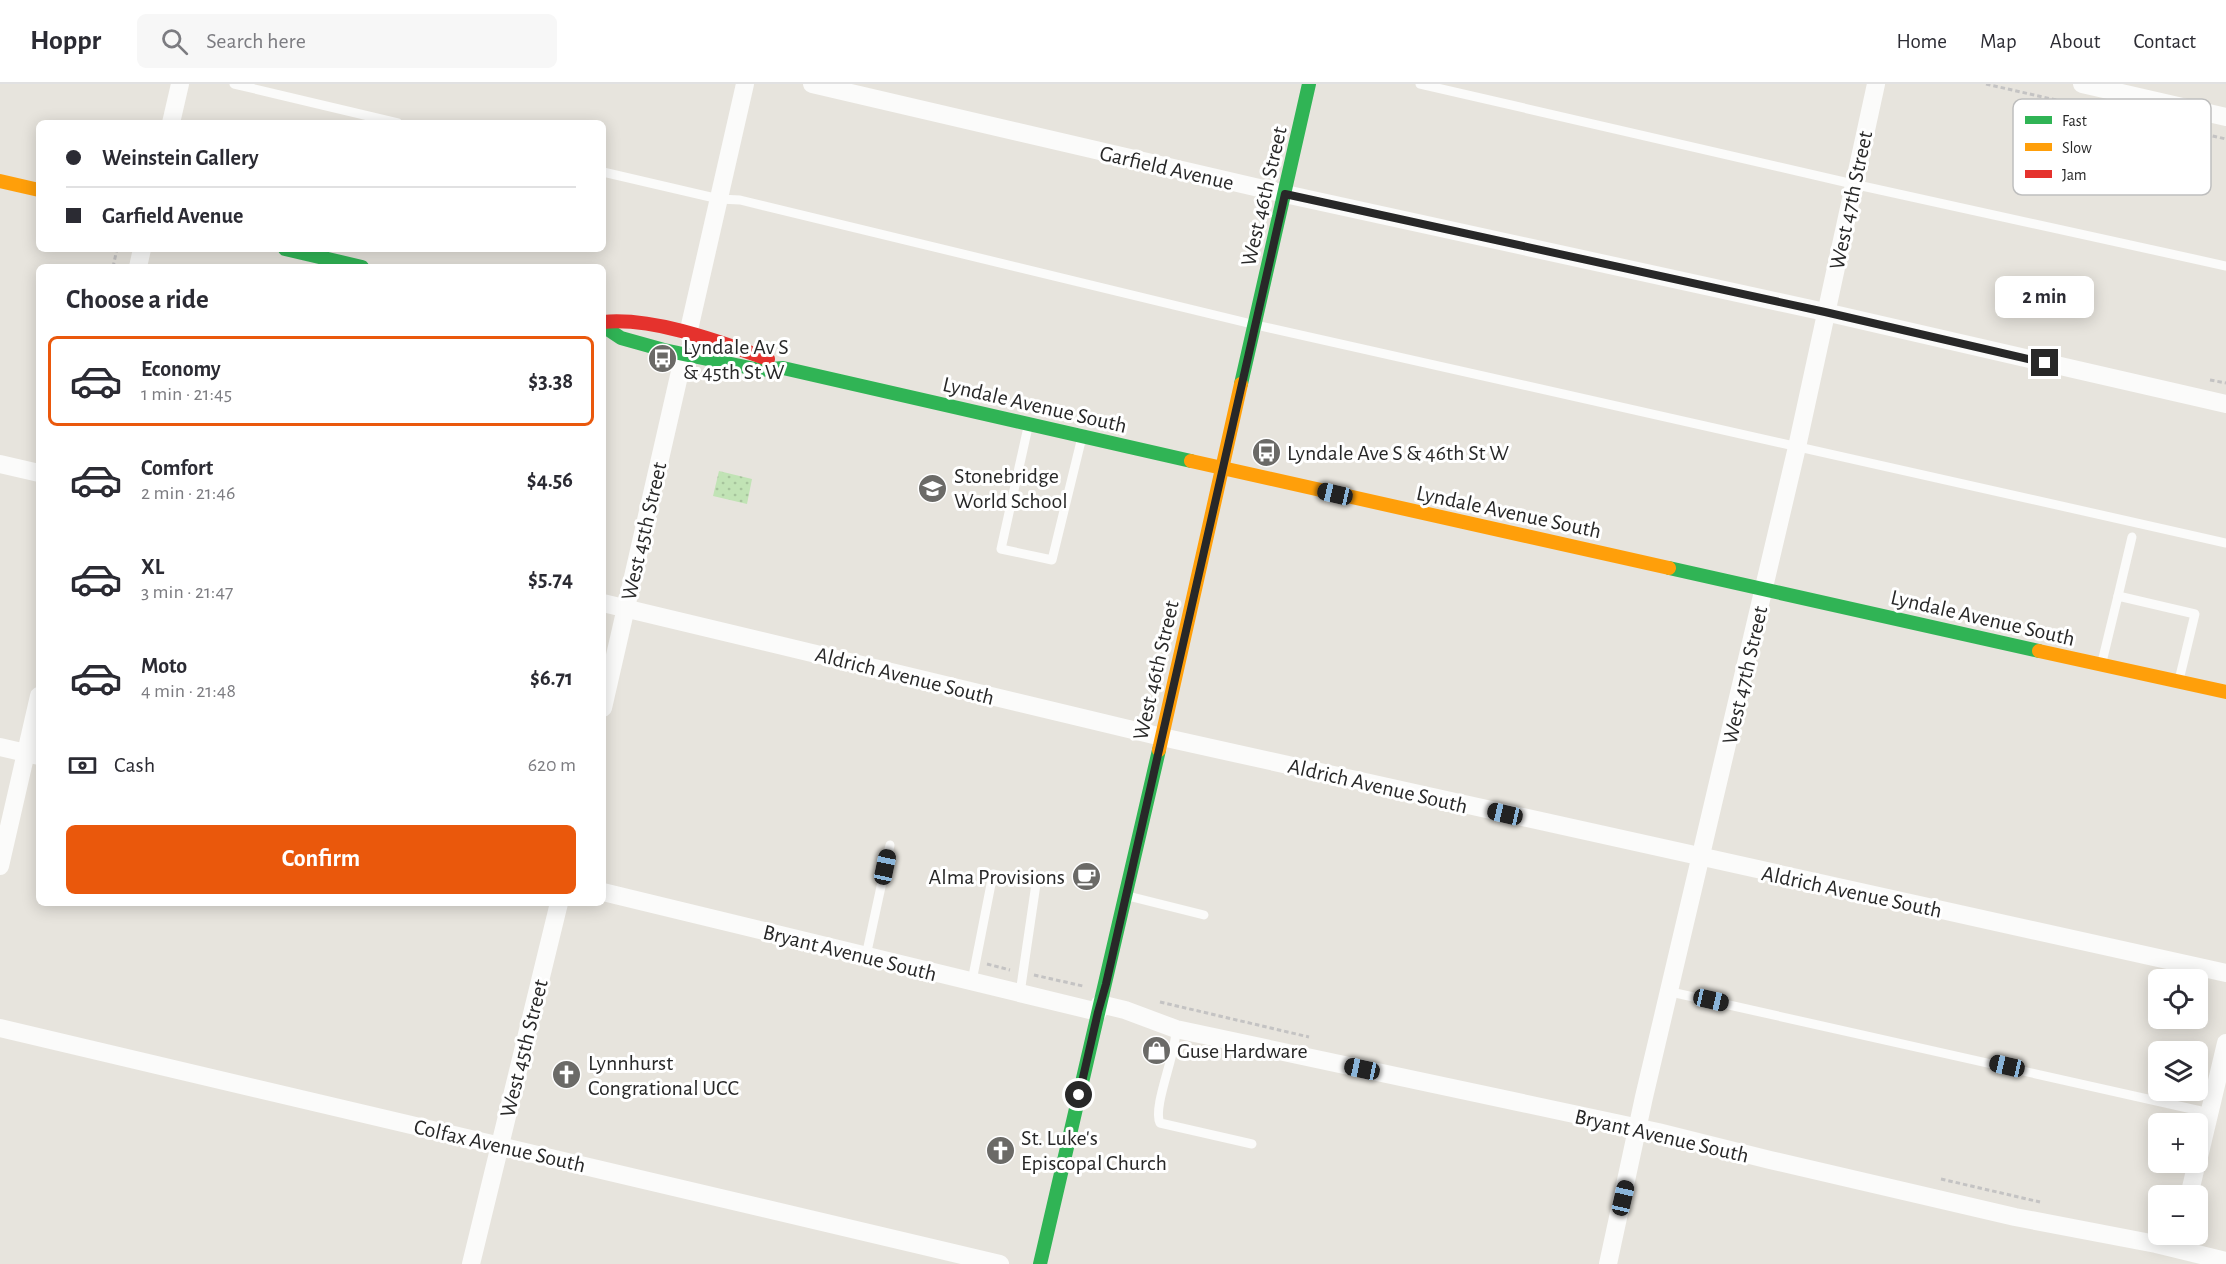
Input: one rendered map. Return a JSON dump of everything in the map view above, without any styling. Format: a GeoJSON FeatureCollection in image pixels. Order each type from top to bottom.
{"type":"FeatureCollection","features":[{"type":"Feature","properties":{"kind":"main road","name":"West 46th Street"},"geometry":{"type":"LineString","coordinates":[[1040,1264],[1106,984],[1309,84]]}},
{"type":"Feature","properties":{"kind":"main road"},"geometry":{"type":"LineString","coordinates":[[0,181],[36,189]]}},
{"type":"Feature","properties":{"kind":"main road"},"geometry":{"type":"LineString","coordinates":[[298,252],[349,264]]}},
{"type":"Feature","properties":{"kind":"main road","name":"Lyndale Avenue South"},"geometry":{"type":"LineString","coordinates":[[606,323],[624,320],[710,338],[764,356],[783,368]]}},
{"type":"Feature","properties":{"kind":"main road","name":"Lyndale Avenue South"},"geometry":{"type":"LineString","coordinates":[[606,326],[621,338],[684,354],[760,370],[783,368],[2226,692]]}},
{"type":"Feature","properties":{"kind":"street"},"geometry":{"type":"LineString","coordinates":[[172,120],[180,84]]}},
{"type":"Feature","properties":{"kind":"street"},"geometry":{"type":"LineString","coordinates":[[688,334],[745,84]]}},
{"type":"Feature","properties":{"kind":"street","name":"Garfield Avenue"},"geometry":{"type":"LineString","coordinates":[[812,84],[1285,194],[1825,312],[2226,404]]}},
{"type":"Feature","properties":{"kind":"street","name":"West 47th Street"},"geometry":{"type":"LineString","coordinates":[[1608,1264],[1797,447],[1876,84]]}},
{"type":"Feature","properties":{"kind":"street"},"geometry":{"type":"LineString","coordinates":[[2082,84],[2147,99]]}},
{"type":"Feature","properties":{"kind":"street"},"geometry":{"type":"LineString","coordinates":[[2211,114],[2226,117]]}},
{"type":"Feature","properties":{"kind":"street","name":"West 45th Street"},"geometry":{"type":"LineString","coordinates":[[606,695],[684,354]]}},
{"type":"Feature","properties":{"kind":"street"},"geometry":{"type":"LineString","coordinates":[[0,464],[36,472]]}},
{"type":"Feature","properties":{"kind":"street","name":"Aldrich Avenue South"},"geometry":{"type":"LineString","coordinates":[[606,604],[1162,737],[2226,973]]}},
{"type":"Feature","properties":{"kind":"street"},"geometry":{"type":"LineString","coordinates":[[0,866],[33,755],[36,726]]}},
{"type":"Feature","properties":{"kind":"street"},"geometry":{"type":"LineString","coordinates":[[0,747],[33,755]]}},
{"type":"Feature","properties":{"kind":"street","name":"Bryant Avenue South"},"geometry":{"type":"LineString","coordinates":[[606,893],[1020,993],[1099,1008],[1125,1010],[1176,1029],[1638,1128],[2015,1217],[2178,1249],[2226,1261]]}},
{"type":"Feature","properties":{"kind":"street","name":"West 45th Street"},"geometry":{"type":"LineString","coordinates":[[471,1264],[558,906]]}},
{"type":"Feature","properties":{"kind":"street","name":"Colfax Avenue South"},"geometry":{"type":"LineString","coordinates":[[0,1029],[1000,1264]]}},
{"type":"Feature","properties":{"kind":"street"},"geometry":{"type":"LineString","coordinates":[[2208,1121],[2226,1043]]}},
{"type":"Feature","properties":{"kind":"lane"},"geometry":{"type":"LineString","coordinates":[[234,84],[385,120]]}},
{"type":"Feature","properties":{"kind":"lane"},"geometry":{"type":"LineString","coordinates":[[1420,84],[1853,184],[2226,266]]}},
{"type":"Feature","properties":{"kind":"lane"},"geometry":{"type":"LineString","coordinates":[[606,173],[719,200],[740,200],[1256,325],[2226,543]]}},
{"type":"Feature","properties":{"kind":"lane"},"geometry":{"type":"LineString","coordinates":[[1029,424],[1001,549],[1052,560],[1083,437]]}},
{"type":"Feature","properties":{"kind":"lane"},"geometry":{"type":"LineString","coordinates":[[2102,665],[2132,537]]}},
{"type":"Feature","properties":{"kind":"lane"},"geometry":{"type":"LineString","coordinates":[[2118,596],[2195,614],[2179,682]]}},
{"type":"Feature","properties":{"kind":"lane"},"geometry":{"type":"LineString","coordinates":[[866,956],[890,845]]}},
{"type":"Feature","properties":{"kind":"lane"},"geometry":{"type":"LineString","coordinates":[[972,981],[993,874],[1036,884],[1020,993]]}},
{"type":"Feature","properties":{"kind":"lane"},"geometry":{"type":"LineString","coordinates":[[1125,896],[1204,915]]}},
{"type":"Feature","properties":{"kind":"lane"},"geometry":{"type":"LineString","coordinates":[[1671,992],[2210,1113]]}},
{"type":"Feature","properties":{"kind":"lane"},"geometry":{"type":"LineString","coordinates":[[1176,1029],[1176,1041],[1158,1110],[1160,1123],[1252,1144]]}},
{"type":"Feature","properties":{"kind":"path"},"geometry":{"type":"LineString","coordinates":[[1986,84],[2051,99]]}},
{"type":"Feature","properties":{"kind":"path"},"geometry":{"type":"LineString","coordinates":[[2211,136],[2226,139]]}},
{"type":"Feature","properties":{"kind":"green space"},"geometry":{"type":"Polygon","coordinates":[[[719,471],[752,479],[747,504],[713,496],[719,471]]]}},
{"type":"Feature","properties":{"kind":"traffic: fast"},"geometry":{"type":"LineString","coordinates":[[1241,384],[1309,84]]}},
{"type":"Feature","properties":{"kind":"traffic: fast"},"geometry":{"type":"LineString","coordinates":[[298,252],[349,264]]}},
{"type":"Feature","properties":{"kind":"traffic: fast"},"geometry":{"type":"LineString","coordinates":[[606,328],[621,338],[664,350],[760,370],[783,368],[1191,461]]}},
{"type":"Feature","properties":{"kind":"traffic: fast"},"geometry":{"type":"LineString","coordinates":[[1669,568],[2039,651]]}},
{"type":"Feature","properties":{"kind":"traffic: fast"},"geometry":{"type":"LineString","coordinates":[[1040,1264],[1159,750]]}},
{"type":"Feature","properties":{"kind":"traffic: slow"},"geometry":{"type":"LineString","coordinates":[[0,181],[36,189]]}},
{"type":"Feature","properties":{"kind":"traffic: slow"},"geometry":{"type":"LineString","coordinates":[[1159,750],[1241,384]]}},
{"type":"Feature","properties":{"kind":"traffic: slow"},"geometry":{"type":"LineString","coordinates":[[1191,461],[1669,568]]}},
{"type":"Feature","properties":{"kind":"traffic: slow"},"geometry":{"type":"LineString","coordinates":[[2039,651],[2226,692]]}},
{"type":"Feature","properties":{"kind":"traffic: jam"},"geometry":{"type":"LineString","coordinates":[[606,322],[644,323],[687,332],[768,359]]}},
{"type":"Feature","properties":{"kind":"place","name":"Lyndale Av S & 45th St W"},"geometry":{"type":"Point","coordinates":[662,359]}},
{"type":"Feature","properties":{"kind":"place","name":"Lyndale Ave S & 46th St W"},"geometry":{"type":"Point","coordinates":[1266,452]}},
{"type":"Feature","properties":{"kind":"place","name":"Stonebridge World School"},"geometry":{"type":"Point","coordinates":[933,488]}},
{"type":"Feature","properties":{"kind":"place","name":"Alma Provisions"},"geometry":{"type":"Point","coordinates":[1086,876]}},
{"type":"Feature","properties":{"kind":"place","name":"Guse Hardware"},"geometry":{"type":"Point","coordinates":[1156,1050]}},
{"type":"Feature","properties":{"kind":"place","name":"Lynnhurst Congrational UCC"},"geometry":{"type":"Point","coordinates":[567,1075]}},
{"type":"Feature","properties":{"kind":"place","name":"St. Luke's Episcopal Church"},"geometry":{"type":"Point","coordinates":[1000,1150]}},
{"type":"Feature","properties":{"kind":"route"},"geometry":{"type":"LineString","coordinates":[[1079,1095],[1285,194],[1825,312],[2045,363]]}}]}
